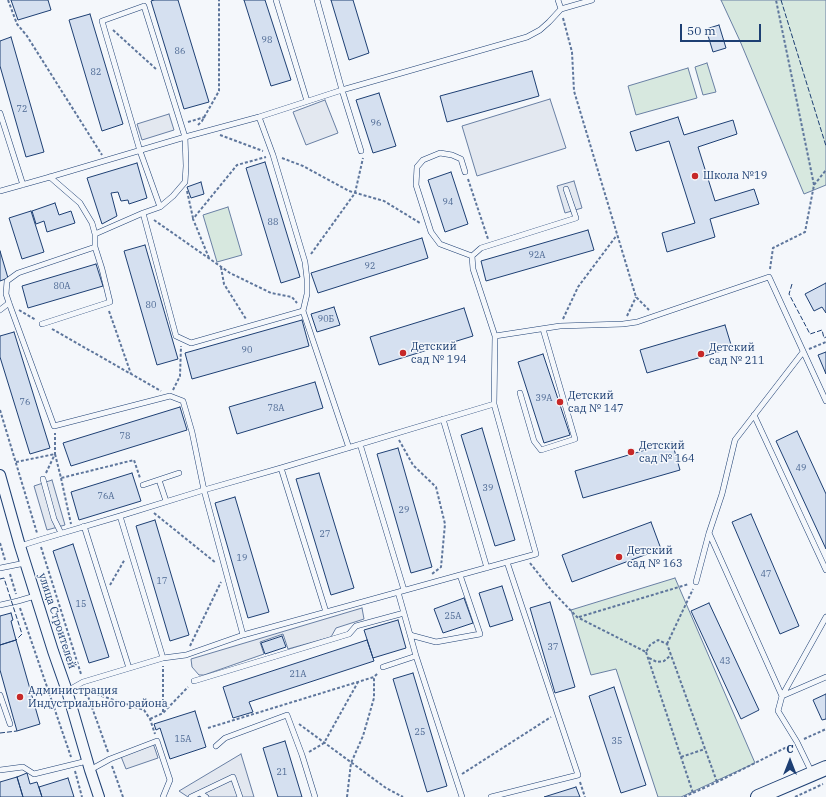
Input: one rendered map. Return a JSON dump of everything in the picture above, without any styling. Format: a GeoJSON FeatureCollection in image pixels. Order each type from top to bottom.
{"type":"FeatureCollection","features":[{"type":"Feature","properties":{"kind":"street","name":"улица Строителей"},"geometry":{"type":"LineString","coordinates":[[0,475],[35,596],[67,691],[88,765],[99,797]]}},
{"type":"Feature","properties":{"kind":"street"},"geometry":{"type":"LineString","coordinates":[[758,797],[826,768]]}},
{"type":"Feature","properties":{"kind":"lane"},"geometry":{"type":"LineString","coordinates":[[276,0],[307,101]]}},
{"type":"Feature","properties":{"kind":"lane"},"geometry":{"type":"LineString","coordinates":[[316,0],[361,151]]}},
{"type":"Feature","properties":{"kind":"lane"},"geometry":{"type":"LineString","coordinates":[[558,0],[561,9]]}},
{"type":"Feature","properties":{"kind":"lane"},"geometry":{"type":"LineString","coordinates":[[0,191],[50,178],[342,90],[527,37],[540,30],[561,9],[592,0]]}},
{"type":"Feature","properties":{"kind":"lane"},"geometry":{"type":"LineString","coordinates":[[95,234],[160,207],[173,196],[185,182],[185,137],[144,6],[102,20],[140,151],[160,207]]}},
{"type":"Feature","properties":{"kind":"lane"},"geometry":{"type":"LineString","coordinates":[[0,113],[23,185]]}},
{"type":"Feature","properties":{"kind":"lane"},"geometry":{"type":"LineString","coordinates":[[259,116],[273,155],[305,262],[307,294],[303,311],[348,448]]}},
{"type":"Feature","properties":{"kind":"lane"},"geometry":{"type":"LineString","coordinates":[[466,172],[461,159],[440,153],[423,160],[417,167],[416,185],[431,232],[440,244],[472,256]]}},
{"type":"Feature","properties":{"kind":"lane"},"geometry":{"type":"LineString","coordinates":[[42,324],[110,302],[102,270],[94,247],[95,234],[92,223],[80,203],[50,178]]}},
{"type":"Feature","properties":{"kind":"lane"},"geometry":{"type":"LineString","coordinates":[[472,256],[481,248],[576,218],[566,189]]}},
{"type":"Feature","properties":{"kind":"lane"},"geometry":{"type":"LineString","coordinates":[[143,213],[176,336],[191,344],[303,311]]}},
{"type":"Feature","properties":{"kind":"lane"},"geometry":{"type":"LineString","coordinates":[[94,247],[18,273],[7,281],[6,294],[54,426],[170,396],[183,401],[192,432],[204,490],[243,635]]}},
{"type":"Feature","properties":{"kind":"lane"},"geometry":{"type":"LineString","coordinates":[[67,691],[83,682],[163,658],[186,655],[243,635],[536,554],[494,404],[495,336],[473,269],[472,256]]}},
{"type":"Feature","properties":{"kind":"lane"},"geometry":{"type":"LineString","coordinates":[[495,336],[560,326],[623,324],[637,322],[769,276],[826,401]]}},
{"type":"Feature","properties":{"kind":"lane"},"geometry":{"type":"LineString","coordinates":[[0,310],[9,303]]}},
{"type":"Feature","properties":{"kind":"lane"},"geometry":{"type":"LineString","coordinates":[[520,393],[534,440],[541,450],[575,439],[543,329]]}},
{"type":"Feature","properties":{"kind":"lane"},"geometry":{"type":"LineString","coordinates":[[696,582],[708,533],[722,494],[735,440],[803,352]]}},
{"type":"Feature","properties":{"kind":"lane"},"geometry":{"type":"LineString","coordinates":[[20,546],[494,404]]}},
{"type":"Feature","properties":{"kind":"lane"},"geometry":{"type":"LineString","coordinates":[[754,414],[826,570]]}},
{"type":"Feature","properties":{"kind":"lane"},"geometry":{"type":"LineString","coordinates":[[443,419],[487,568]]}},
{"type":"Feature","properties":{"kind":"lane"},"geometry":{"type":"LineString","coordinates":[[360,444],[404,590]]}},
{"type":"Feature","properties":{"kind":"lane"},"geometry":{"type":"LineString","coordinates":[[281,468],[326,612]]}},
{"type":"Feature","properties":{"kind":"lane"},"geometry":{"type":"LineString","coordinates":[[143,485],[179,473]]}},
{"type":"Feature","properties":{"kind":"lane"},"geometry":{"type":"LineString","coordinates":[[43,480],[54,519],[61,533]]}},
{"type":"Feature","properties":{"kind":"lane"},"geometry":{"type":"LineString","coordinates":[[159,480],[166,502]]}},
{"type":"Feature","properties":{"kind":"lane"},"geometry":{"type":"LineString","coordinates":[[120,516],[163,658]]}},
{"type":"Feature","properties":{"kind":"lane"},"geometry":{"type":"LineString","coordinates":[[84,526],[129,668]]}},
{"type":"Feature","properties":{"kind":"lane"},"geometry":{"type":"LineString","coordinates":[[708,533],[782,696]]}},
{"type":"Feature","properties":{"kind":"lane"},"geometry":{"type":"LineString","coordinates":[[491,797],[578,775],[507,562]]}},
{"type":"Feature","properties":{"kind":"lane"},"geometry":{"type":"LineString","coordinates":[[0,568],[25,563]]}},
{"type":"Feature","properties":{"kind":"lane"},"geometry":{"type":"LineString","coordinates":[[410,635],[436,642],[480,634],[460,575]]}},
{"type":"Feature","properties":{"kind":"lane"},"geometry":{"type":"LineString","coordinates":[[398,592],[416,656],[462,797]]}},
{"type":"Feature","properties":{"kind":"lane"},"geometry":{"type":"LineString","coordinates":[[0,606],[35,596]]}},
{"type":"Feature","properties":{"kind":"lane"},"geometry":{"type":"LineString","coordinates":[[194,681],[349,634],[356,626],[404,613]]}},
{"type":"Feature","properties":{"kind":"lane"},"geometry":{"type":"LineString","coordinates":[[812,774],[797,742],[778,711],[782,696],[826,617]]}},
{"type":"Feature","properties":{"kind":"lane"},"geometry":{"type":"LineString","coordinates":[[383,667],[416,656]]}},
{"type":"Feature","properties":{"kind":"lane"},"geometry":{"type":"LineString","coordinates":[[782,696],[826,677]]}},
{"type":"Feature","properties":{"kind":"lane"},"geometry":{"type":"LineString","coordinates":[[0,695],[10,724]]}},
{"type":"Feature","properties":{"kind":"lane"},"geometry":{"type":"LineString","coordinates":[[216,746],[225,738],[287,715],[302,755],[315,797]]}},
{"type":"Feature","properties":{"kind":"lane"},"geometry":{"type":"LineString","coordinates":[[0,770],[23,767],[34,774],[74,764],[88,765],[110,760],[157,741],[170,780],[163,797]]}},
{"type":"Feature","properties":{"kind":"lane"},"geometry":{"type":"LineString","coordinates":[[191,797],[234,777],[240,797]]}},
{"type":"Feature","properties":{"kind":"lane"},"geometry":{"type":"LineString","coordinates":[[200,793],[206,797]]}},
{"type":"Feature","properties":{"kind":"path"},"geometry":{"type":"LineString","coordinates":[[8,0],[17,24],[28,36],[106,161]]}},
{"type":"Feature","properties":{"kind":"path"},"geometry":{"type":"LineString","coordinates":[[185,137],[205,117],[219,91],[219,0]]}},
{"type":"Feature","properties":{"kind":"path"},"geometry":{"type":"LineString","coordinates":[[769,276],[774,248],[805,232],[814,185],[776,0]]}},
{"type":"Feature","properties":{"kind":"path"},"geometry":{"type":"LineString","coordinates":[[561,9],[572,52],[574,91],[636,298],[655,316]]}},
{"type":"Feature","properties":{"kind":"path"},"geometry":{"type":"LineString","coordinates":[[102,20],[167,79]]}},
{"type":"Feature","properties":{"kind":"path"},"geometry":{"type":"LineString","coordinates":[[181,124],[205,117]]}},
{"type":"Feature","properties":{"kind":"path"},"geometry":{"type":"LineString","coordinates":[[209,131],[302,166],[349,191],[384,202],[430,229]]}},
{"type":"Feature","properties":{"kind":"path"},"geometry":{"type":"LineString","coordinates":[[305,262],[355,193],[363,158],[361,151]]}},
{"type":"Feature","properties":{"kind":"path"},"geometry":{"type":"LineString","coordinates":[[193,219],[237,165],[273,155]]}},
{"type":"Feature","properties":{"kind":"path"},"geometry":{"type":"LineString","coordinates":[[814,185],[826,170]]}},
{"type":"Feature","properties":{"kind":"path"},"geometry":{"type":"LineString","coordinates":[[466,172],[490,245]]}},
{"type":"Feature","properties":{"kind":"path"},"geometry":{"type":"LineString","coordinates":[[185,182],[193,219],[210,259]]}},
{"type":"Feature","properties":{"kind":"path"},"geometry":{"type":"LineString","coordinates":[[143,213],[230,273],[271,293],[292,297],[303,311]]}},
{"type":"Feature","properties":{"kind":"path"},"geometry":{"type":"LineString","coordinates":[[560,326],[578,287],[617,235]]}},
{"type":"Feature","properties":{"kind":"path"},"geometry":{"type":"LineString","coordinates":[[221,267],[224,284],[251,326]]}},
{"type":"Feature","properties":{"kind":"path"},"geometry":{"type":"LineString","coordinates":[[623,324],[636,298]]}},
{"type":"Feature","properties":{"kind":"path"},"geometry":{"type":"LineString","coordinates":[[9,303],[42,324],[170,396],[180,376],[182,339]]}},
{"type":"Feature","properties":{"kind":"path"},"geometry":{"type":"LineString","coordinates":[[106,304],[131,374]]}},
{"type":"Feature","properties":{"kind":"path"},"geometry":{"type":"LineString","coordinates":[[803,352],[826,342]]}},
{"type":"Feature","properties":{"kind":"path"},"geometry":{"type":"LineString","coordinates":[[0,410],[83,682],[123,797]]}},
{"type":"Feature","properties":{"kind":"path"},"geometry":{"type":"LineString","coordinates":[[54,426],[55,454],[73,530]]}},
{"type":"Feature","properties":{"kind":"path"},"geometry":{"type":"LineString","coordinates":[[395,434],[413,465],[436,487],[445,524],[441,567],[429,576]]}},
{"type":"Feature","properties":{"kind":"path"},"geometry":{"type":"LineString","coordinates":[[16,462],[55,454]]}},
{"type":"Feature","properties":{"kind":"path"},"geometry":{"type":"LineString","coordinates":[[43,480],[55,454]]}},
{"type":"Feature","properties":{"kind":"path"},"geometry":{"type":"LineString","coordinates":[[61,478],[134,460],[143,485]]}},
{"type":"Feature","properties":{"kind":"path"},"geometry":{"type":"LineString","coordinates":[[147,507],[226,572],[186,655]]}},
{"type":"Feature","properties":{"kind":"path"},"geometry":{"type":"LineString","coordinates":[[0,544],[74,764],[82,797]]}},
{"type":"Feature","properties":{"kind":"path"},"geometry":{"type":"LineString","coordinates":[[106,594],[130,550]]}},
{"type":"Feature","properties":{"kind":"path"},"geometry":{"type":"LineString","coordinates":[[526,557],[552,591],[577,617],[646,652],[693,793]]}},
{"type":"Feature","properties":{"kind":"path"},"geometry":{"type":"LineString","coordinates":[[577,617],[696,582]]}},
{"type":"Feature","properties":{"kind":"path"},"geometry":{"type":"LineString","coordinates":[[696,582],[667,644],[717,782]]}},
{"type":"Feature","properties":{"kind":"path"},"geometry":{"type":"LineString","coordinates":[[646,652],[650,645],[658,640],[667,644]]}},
{"type":"Feature","properties":{"kind":"path"},"geometry":{"type":"LineString","coordinates":[[648,657],[657,662],[664,661],[671,655]]}},
{"type":"Feature","properties":{"kind":"path"},"geometry":{"type":"LineString","coordinates":[[163,658],[163,713]]}},
{"type":"Feature","properties":{"kind":"path"},"geometry":{"type":"LineString","coordinates":[[208,728],[374,677],[383,667]]}},
{"type":"Feature","properties":{"kind":"path"},"geometry":{"type":"LineString","coordinates":[[347,797],[351,762],[363,736],[374,698],[374,677]]}},
{"type":"Feature","properties":{"kind":"path"},"geometry":{"type":"LineString","coordinates":[[150,719],[163,713],[194,681]]}},
{"type":"Feature","properties":{"kind":"path"},"geometry":{"type":"LineString","coordinates":[[302,755],[324,742],[358,682]]}},
{"type":"Feature","properties":{"kind":"path"},"geometry":{"type":"LineString","coordinates":[[86,690],[144,710],[150,719],[157,741]]}},
{"type":"Feature","properties":{"kind":"path"},"geometry":{"type":"LineString","coordinates":[[456,778],[558,713]]}},
{"type":"Feature","properties":{"kind":"path"},"geometry":{"type":"LineString","coordinates":[[255,714],[261,714]]}},
{"type":"Feature","properties":{"kind":"path"},"geometry":{"type":"LineString","coordinates":[[287,715],[386,788],[404,797]]}},
{"type":"Feature","properties":{"kind":"path"},"geometry":{"type":"LineString","coordinates":[[684,797],[826,729]]}},
{"type":"Feature","properties":{"kind":"path"},"geometry":{"type":"LineString","coordinates":[[681,758],[705,749]]}},
{"type":"Feature","properties":{"kind":"path"},"geometry":{"type":"LineString","coordinates":[[578,775],[585,797]]}},
{"type":"Feature","properties":{"kind":"path"},"geometry":{"type":"LineString","coordinates":[[795,797],[826,782]]}},
{"type":"Feature","properties":{"kind":"shaded area"},"geometry":{"type":"Polygon","coordinates":[[[721,0],[826,0],[826,185],[804,194],[740,41],[721,0]]]}},
{"type":"Feature","properties":{"kind":"shaded area"},"geometry":{"type":"Polygon","coordinates":[[[707,63],[716,92],[703,95],[695,67],[707,63]]]}},
{"type":"Feature","properties":{"kind":"shaded area"},"geometry":{"type":"Polygon","coordinates":[[[688,68],[697,98],[636,115],[628,86],[688,68]]]}},
{"type":"Feature","properties":{"kind":"shaded area"},"geometry":{"type":"Polygon","coordinates":[[[550,99],[566,148],[477,176],[462,126],[550,99]]]}},
{"type":"Feature","properties":{"kind":"shaded area"},"geometry":{"type":"Polygon","coordinates":[[[325,100],[338,133],[306,145],[293,112],[325,100]]]}},
{"type":"Feature","properties":{"kind":"shaded area"},"geometry":{"type":"Polygon","coordinates":[[[169,114],[174,130],[142,140],[137,124],[169,114]]]}},
{"type":"Feature","properties":{"kind":"shaded area"},"geometry":{"type":"Polygon","coordinates":[[[574,181],[582,208],[565,213],[557,186],[574,181]]]}},
{"type":"Feature","properties":{"kind":"shaded area"},"geometry":{"type":"Polygon","coordinates":[[[228,207],[242,255],[217,262],[203,215],[228,207]]]}},
{"type":"Feature","properties":{"kind":"shaded area"},"geometry":{"type":"Polygon","coordinates":[[[52,480],[65,525],[47,530],[34,486],[52,480]]]}},
{"type":"Feature","properties":{"kind":"shaded area"},"geometry":{"type":"Polygon","coordinates":[[[675,578],[755,763],[681,797],[658,797],[616,669],[591,675],[571,610],[675,578]]]}},
{"type":"Feature","properties":{"kind":"shaded area"},"geometry":{"type":"Polygon","coordinates":[[[362,608],[364,619],[336,628],[331,637],[288,649],[283,634],[260,642],[264,654],[204,675],[199,675],[192,667],[191,659],[362,608]]]}},
{"type":"Feature","properties":{"kind":"shaded area"},"geometry":{"type":"Polygon","coordinates":[[[153,743],[158,758],[126,769],[120,754],[153,743]]]}},
{"type":"Feature","properties":{"kind":"shaded area"},"geometry":{"type":"Polygon","coordinates":[[[241,754],[254,797],[188,797],[179,791],[241,754]]]}},
{"type":"Feature","properties":{"kind":"building"},"geometry":{"type":"Polygon","coordinates":[[[11,0],[48,0],[51,10],[18,20],[11,0]]]}},
{"type":"Feature","properties":{"kind":"building"},"geometry":{"type":"Polygon","coordinates":[[[178,0],[209,102],[184,109],[151,1],[178,0]]]}},
{"type":"Feature","properties":{"kind":"building"},"geometry":{"type":"Polygon","coordinates":[[[244,0],[265,0],[291,80],[271,86],[244,0]]]}},
{"type":"Feature","properties":{"kind":"building"},"geometry":{"type":"Polygon","coordinates":[[[331,0],[353,0],[369,53],[349,60],[331,0]]]}},
{"type":"Feature","properties":{"kind":"building"},"geometry":{"type":"Polygon","coordinates":[[[90,14],[123,124],[102,131],[69,20],[90,14]]]}},
{"type":"Feature","properties":{"kind":"building"},"geometry":{"type":"Polygon","coordinates":[[[719,25],[726,48],[713,52],[706,29],[719,25]]]}},
{"type":"Feature","properties":{"kind":"building"},"geometry":{"type":"Polygon","coordinates":[[[11,37],[44,152],[26,157],[0,66],[0,41],[11,37]]]}},
{"type":"Feature","properties":{"kind":"building"},"geometry":{"type":"Polygon","coordinates":[[[532,71],[539,96],[447,122],[440,96],[532,71]]]}},
{"type":"Feature","properties":{"kind":"building"},"geometry":{"type":"Polygon","coordinates":[[[379,93],[396,146],[373,153],[356,100],[379,93]]]}},
{"type":"Feature","properties":{"kind":"building"},"geometry":{"type":"Polygon","coordinates":[[[678,117],[684,135],[733,120],[737,134],[698,147],[715,201],[754,189],[759,204],[710,219],[715,237],[667,252],[662,233],[695,223],[669,141],[636,151],[630,132],[678,117]]]}},
{"type":"Feature","properties":{"kind":"building"},"geometry":{"type":"Polygon","coordinates":[[[265,162],[300,277],[281,283],[246,168],[265,162]]]}},
{"type":"Feature","properties":{"kind":"building"},"geometry":{"type":"Polygon","coordinates":[[[137,163],[147,198],[129,204],[128,200],[121,201],[118,192],[111,193],[117,216],[102,224],[87,178],[137,163]]]}},
{"type":"Feature","properties":{"kind":"building"},"geometry":{"type":"Polygon","coordinates":[[[451,172],[468,224],[445,232],[428,180],[451,172]]]}},
{"type":"Feature","properties":{"kind":"building"},"geometry":{"type":"Polygon","coordinates":[[[201,182],[204,194],[191,198],[187,187],[201,182]]]}},
{"type":"Feature","properties":{"kind":"building"},"geometry":{"type":"Polygon","coordinates":[[[55,203],[59,215],[71,211],[75,223],[47,232],[44,221],[36,224],[32,211],[55,203]]]}},
{"type":"Feature","properties":{"kind":"building"},"geometry":{"type":"Polygon","coordinates":[[[31,211],[44,252],[22,259],[9,218],[31,211]]]}},
{"type":"Feature","properties":{"kind":"building"},"geometry":{"type":"Polygon","coordinates":[[[588,230],[594,250],[486,281],[481,261],[588,230]]]}},
{"type":"Feature","properties":{"kind":"building"},"geometry":{"type":"Polygon","coordinates":[[[422,238],[428,258],[318,293],[311,273],[422,238]]]}},
{"type":"Feature","properties":{"kind":"building"},"geometry":{"type":"Polygon","coordinates":[[[145,245],[178,359],[157,365],[124,251],[145,245]]]}},
{"type":"Feature","properties":{"kind":"building"},"geometry":{"type":"Polygon","coordinates":[[[0,251],[8,278],[0,281],[0,251]]]}},
{"type":"Feature","properties":{"kind":"building"},"geometry":{"type":"Polygon","coordinates":[[[96,264],[103,286],[28,308],[22,286],[96,264]]]}},
{"type":"Feature","properties":{"kind":"building"},"geometry":{"type":"Polygon","coordinates":[[[826,283],[826,313],[822,307],[814,311],[805,294],[826,283]]]}},
{"type":"Feature","properties":{"kind":"building"},"geometry":{"type":"Polygon","coordinates":[[[334,307],[340,325],[317,332],[311,314],[334,307]]]}},
{"type":"Feature","properties":{"kind":"building"},"geometry":{"type":"Polygon","coordinates":[[[464,308],[473,336],[379,365],[370,337],[464,308]]]}},
{"type":"Feature","properties":{"kind":"building"},"geometry":{"type":"Polygon","coordinates":[[[302,320],[309,346],[192,379],[185,353],[302,320]]]}},
{"type":"Feature","properties":{"kind":"building"},"geometry":{"type":"Polygon","coordinates":[[[725,325],[732,348],[647,373],[640,350],[725,325]]]}},
{"type":"Feature","properties":{"kind":"building"},"geometry":{"type":"Polygon","coordinates":[[[14,332],[50,448],[30,454],[0,357],[0,336],[14,332]]]}},
{"type":"Feature","properties":{"kind":"building"},"geometry":{"type":"Polygon","coordinates":[[[826,352],[826,374],[818,355],[826,352]]]}},
{"type":"Feature","properties":{"kind":"building"},"geometry":{"type":"Polygon","coordinates":[[[543,354],[570,435],[544,443],[518,362],[543,354]]]}},
{"type":"Feature","properties":{"kind":"building"},"geometry":{"type":"Polygon","coordinates":[[[315,382],[323,408],[237,434],[229,407],[315,382]]]}},
{"type":"Feature","properties":{"kind":"building"},"geometry":{"type":"Polygon","coordinates":[[[180,407],[187,430],[71,466],[63,443],[180,407]]]}},
{"type":"Feature","properties":{"kind":"building"},"geometry":{"type":"Polygon","coordinates":[[[482,428],[515,540],[495,546],[461,435],[482,428]]]}},
{"type":"Feature","properties":{"kind":"building"},"geometry":{"type":"Polygon","coordinates":[[[797,431],[826,494],[826,549],[776,441],[797,431]]]}},
{"type":"Feature","properties":{"kind":"building"},"geometry":{"type":"Polygon","coordinates":[[[672,442],[680,470],[583,498],[575,471],[672,442]]]}},
{"type":"Feature","properties":{"kind":"building"},"geometry":{"type":"Polygon","coordinates":[[[398,448],[432,567],[411,573],[377,454],[398,448]]]}},
{"type":"Feature","properties":{"kind":"building"},"geometry":{"type":"Polygon","coordinates":[[[132,473],[141,501],[79,520],[71,492],[132,473]]]}},
{"type":"Feature","properties":{"kind":"building"},"geometry":{"type":"Polygon","coordinates":[[[319,473],[354,588],[331,595],[296,479],[319,473]]]}},
{"type":"Feature","properties":{"kind":"building"},"geometry":{"type":"Polygon","coordinates":[[[235,497],[269,612],[248,618],[215,503],[235,497]]]}},
{"type":"Feature","properties":{"kind":"building"},"geometry":{"type":"Polygon","coordinates":[[[751,514],[799,626],[780,634],[732,522],[751,514]]]}},
{"type":"Feature","properties":{"kind":"building"},"geometry":{"type":"Polygon","coordinates":[[[155,520],[189,635],[170,641],[136,526],[155,520]]]}},
{"type":"Feature","properties":{"kind":"building"},"geometry":{"type":"Polygon","coordinates":[[[651,522],[661,549],[572,582],[562,555],[651,522]]]}},
{"type":"Feature","properties":{"kind":"building"},"geometry":{"type":"Polygon","coordinates":[[[73,544],[109,657],[89,663],[53,551],[73,544]]]}},
{"type":"Feature","properties":{"kind":"building"},"geometry":{"type":"Polygon","coordinates":[[[502,586],[513,620],[490,627],[479,593],[502,586]]]}},
{"type":"Feature","properties":{"kind":"building"},"geometry":{"type":"Polygon","coordinates":[[[464,598],[473,623],[443,633],[434,609],[464,598]]]}},
{"type":"Feature","properties":{"kind":"building"},"geometry":{"type":"Polygon","coordinates":[[[550,602],[575,687],[555,693],[530,608],[550,602]]]}},
{"type":"Feature","properties":{"kind":"building"},"geometry":{"type":"Polygon","coordinates":[[[709,603],[759,710],[741,719],[691,611],[709,603]]]}},
{"type":"Feature","properties":{"kind":"building"},"geometry":{"type":"Polygon","coordinates":[[[11,613],[13,620],[11,621],[16,640],[0,645],[0,616],[11,613]]]}},
{"type":"Feature","properties":{"kind":"building"},"geometry":{"type":"Polygon","coordinates":[[[398,620],[406,648],[373,658],[364,630],[398,620]]]}},
{"type":"Feature","properties":{"kind":"building"},"geometry":{"type":"Polygon","coordinates":[[[282,636],[286,647],[265,654],[261,643],[282,636]]]}},
{"type":"Feature","properties":{"kind":"building","name":"Администрация Индустриального района"},"geometry":{"type":"Polygon","coordinates":[[[16,640],[40,724],[17,731],[0,670],[0,645],[16,640]]]}},
{"type":"Feature","properties":{"kind":"building"},"geometry":{"type":"Polygon","coordinates":[[[367,640],[374,661],[249,702],[253,712],[233,718],[223,687],[367,640]]]}},
{"type":"Feature","properties":{"kind":"building"},"geometry":{"type":"Polygon","coordinates":[[[413,673],[447,786],[427,792],[393,679],[413,673]]]}},
{"type":"Feature","properties":{"kind":"building"},"geometry":{"type":"Polygon","coordinates":[[[614,687],[646,785],[621,793],[589,696],[614,687]]]}},
{"type":"Feature","properties":{"kind":"building"},"geometry":{"type":"Polygon","coordinates":[[[826,694],[826,719],[822,720],[813,700],[826,694]]]}},
{"type":"Feature","properties":{"kind":"building"},"geometry":{"type":"Polygon","coordinates":[[[195,711],[206,747],[170,759],[160,728],[156,730],[154,724],[195,711]]]}},
{"type":"Feature","properties":{"kind":"building"},"geometry":{"type":"Polygon","coordinates":[[[285,741],[302,797],[278,797],[263,748],[285,741]]]}},
{"type":"Feature","properties":{"kind":"building"},"geometry":{"type":"Polygon","coordinates":[[[27,773],[30,784],[37,782],[42,797],[23,797],[17,777],[27,773]]]}},
{"type":"Feature","properties":{"kind":"building"},"geometry":{"type":"Polygon","coordinates":[[[17,777],[23,797],[0,797],[0,782],[17,777]]]}},
{"type":"Feature","properties":{"kind":"building"},"geometry":{"type":"Polygon","coordinates":[[[68,778],[74,797],[42,797],[39,787],[68,778]]]}},
{"type":"Feature","properties":{"kind":"building"},"geometry":{"type":"Polygon","coordinates":[[[576,787],[580,797],[544,797],[576,787]]]}},
{"type":"Feature","properties":{"kind":"fence"},"geometry":{"type":"LineString","coordinates":[[781,0],[826,146]]}},
{"type":"Feature","properties":{"kind":"fence"},"geometry":{"type":"LineString","coordinates":[[792,284],[789,294],[810,334],[822,330],[824,338],[826,337]]}},
{"type":"Feature","properties":{"kind":"fence"},"geometry":{"type":"LineString","coordinates":[[0,579],[4,578],[22,634],[16,640]]}},
{"type":"Feature","properties":{"kind":"fence"},"geometry":{"type":"LineString","coordinates":[[0,733],[17,731]]}},
{"type":"Feature","properties":{"kind":"place","name":"Школа №19"},"geometry":{"type":"Point","coordinates":[695,176]}},
{"type":"Feature","properties":{"kind":"place","name":"Детский сад № 194"},"geometry":{"type":"Point","coordinates":[403,353]}},
{"type":"Feature","properties":{"kind":"place","name":"Детский сад № 211"},"geometry":{"type":"Point","coordinates":[701,354]}},
{"type":"Feature","properties":{"kind":"place","name":"Детский сад № 147"},"geometry":{"type":"Point","coordinates":[560,402]}},
{"type":"Feature","properties":{"kind":"place","name":"Детский сад № 164"},"geometry":{"type":"Point","coordinates":[631,452]}},
{"type":"Feature","properties":{"kind":"place","name":"Детский сад № 163"},"geometry":{"type":"Point","coordinates":[619,557]}},
{"type":"Feature","properties":{"kind":"place","name":"Администрация Индустриального района"},"geometry":{"type":"Point","coordinates":[20,697]}}]}
